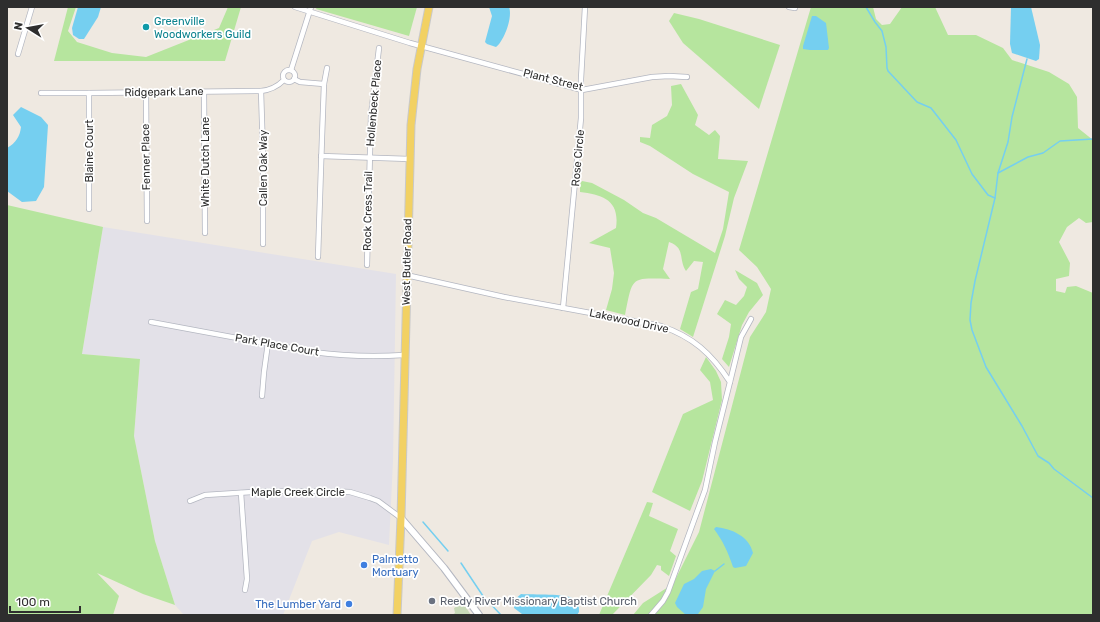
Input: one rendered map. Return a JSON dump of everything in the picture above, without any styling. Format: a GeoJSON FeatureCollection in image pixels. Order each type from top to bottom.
{"type":"FeatureCollection","features":[{"type":"Feature","properties":{"kind":"main road","name":"West Butler Road"},"geometry":{"type":"LineString","coordinates":[[397,615],[401,518],[406,275],[413,96],[429,7]]}},
{"type":"Feature","properties":{"kind":"main road"},"geometry":{"type":"LineString","coordinates":[[401,518],[444,568],[479,615]]}},
{"type":"Feature","properties":{"kind":"street"},"geometry":{"type":"LineString","coordinates":[[18,54],[32,7]]}},
{"type":"Feature","properties":{"kind":"street","name":"Plant Street"},"geometry":{"type":"LineString","coordinates":[[295,7],[421,46],[582,90],[652,77],[687,77]]}},
{"type":"Feature","properties":{"kind":"street"},"geometry":{"type":"LineString","coordinates":[[291,70],[311,7]]}},
{"type":"Feature","properties":{"kind":"street","name":"Rose Circle"},"geometry":{"type":"LineString","coordinates":[[563,308],[575,197],[581,118],[585,7]]}},
{"type":"Feature","properties":{"kind":"street"},"geometry":{"type":"LineString","coordinates":[[789,7],[795,8]]}},
{"type":"Feature","properties":{"kind":"street","name":"Hollenbeck Place"},"geometry":{"type":"LineString","coordinates":[[370,158],[371,115],[379,48]]}},
{"type":"Feature","properties":{"kind":"street"},"geometry":{"type":"LineString","coordinates":[[318,257],[324,84],[327,68]]}},
{"type":"Feature","properties":{"kind":"street"},"geometry":{"type":"LineString","coordinates":[[291,70],[286,70],[283,73],[283,77],[284,80],[289,82],[294,79]]}},
{"type":"Feature","properties":{"kind":"street"},"geometry":{"type":"LineString","coordinates":[[291,70],[294,73],[294,79]]}},
{"type":"Feature","properties":{"kind":"street"},"geometry":{"type":"LineString","coordinates":[[294,79],[300,82],[324,84]]}},
{"type":"Feature","properties":{"kind":"street","name":"Ridgepark Lane"},"geometry":{"type":"LineString","coordinates":[[41,93],[261,91],[268,90],[279,85],[284,80]]}},
{"type":"Feature","properties":{"kind":"street","name":"Callen Oak Way"},"geometry":{"type":"LineString","coordinates":[[261,91],[263,244]]}},
{"type":"Feature","properties":{"kind":"street","name":"White Dutch Lane"},"geometry":{"type":"LineString","coordinates":[[204,92],[205,232]]}},
{"type":"Feature","properties":{"kind":"street","name":"Blaine Court"},"geometry":{"type":"LineString","coordinates":[[89,93],[89,209]]}},
{"type":"Feature","properties":{"kind":"street","name":"Fenner Place"},"geometry":{"type":"LineString","coordinates":[[146,93],[147,221]]}},
{"type":"Feature","properties":{"kind":"street"},"geometry":{"type":"LineString","coordinates":[[321,156],[410,159]]}},
{"type":"Feature","properties":{"kind":"street","name":"Rock Cress Trail"},"geometry":{"type":"LineString","coordinates":[[367,265],[370,158]]}},
{"type":"Feature","properties":{"kind":"street","name":"Lakewood Drive"},"geometry":{"type":"LineString","coordinates":[[406,275],[504,297],[642,322],[671,330],[688,338],[706,351],[715,360],[730,382]]}},
{"type":"Feature","properties":{"kind":"street"},"geometry":{"type":"LineString","coordinates":[[651,615],[663,601],[668,592],[701,500],[742,337],[751,319]]}},
{"type":"Feature","properties":{"kind":"street","name":"Park Place Court"},"geometry":{"type":"LineString","coordinates":[[151,322],[313,352],[380,356],[404,354]]}},
{"type":"Feature","properties":{"kind":"street"},"geometry":{"type":"LineString","coordinates":[[262,396],[268,343]]}},
{"type":"Feature","properties":{"kind":"street","name":"Maple Creek Circle"},"geometry":{"type":"LineString","coordinates":[[190,502],[205,495],[311,490],[350,492],[363,495],[378,502],[401,518]]}},
{"type":"Feature","properties":{"kind":"street"},"geometry":{"type":"LineString","coordinates":[[241,493],[247,579],[245,590]]}},
{"type":"Feature","properties":{"kind":"shaded area"},"geometry":{"type":"Polygon","coordinates":[[[103,227],[396,274],[393,461],[389,545],[339,532],[312,541],[283,615],[184,615],[175,605],[155,541],[134,436],[140,359],[82,354],[103,227]]]}},
{"type":"Feature","properties":{"kind":"green space"},"geometry":{"type":"Polygon","coordinates":[[[68,7],[76,7],[68,31],[77,42],[112,53],[146,57],[219,28],[228,7],[241,7],[225,61],[54,61],[68,7]]]}},
{"type":"Feature","properties":{"kind":"green space"},"geometry":{"type":"Polygon","coordinates":[[[317,7],[417,7],[409,36],[316,9],[317,7]]]}},
{"type":"Feature","properties":{"kind":"green space"},"geometry":{"type":"Polygon","coordinates":[[[811,7],[873,7],[876,19],[882,25],[890,24],[902,7],[935,7],[948,35],[976,35],[1003,48],[1012,60],[1049,72],[1069,84],[1077,97],[1078,128],[1093,140],[1093,222],[1086,223],[1079,218],[1067,227],[1059,242],[1070,263],[1069,276],[1056,279],[1056,291],[1065,293],[1067,287],[1076,286],[1093,293],[1093,615],[633,615],[643,603],[673,584],[699,532],[750,337],[766,312],[771,289],[757,267],[739,250],[811,7]]]}},
{"type":"Feature","properties":{"kind":"green space"},"geometry":{"type":"Polygon","coordinates":[[[674,13],[699,19],[780,45],[759,109],[683,43],[669,21],[674,13]]]}},
{"type":"Feature","properties":{"kind":"green space"},"geometry":{"type":"Polygon","coordinates":[[[681,84],[698,115],[695,125],[709,135],[715,130],[720,136],[718,159],[748,161],[734,198],[725,236],[693,337],[680,329],[691,292],[698,289],[703,262],[694,261],[686,271],[678,247],[669,242],[663,269],[670,279],[647,279],[636,282],[632,286],[625,315],[606,310],[612,289],[614,273],[610,248],[589,243],[616,228],[617,219],[612,205],[603,197],[580,192],[580,184],[582,181],[592,183],[624,200],[643,213],[656,218],[715,253],[723,229],[729,192],[693,174],[650,146],[640,142],[640,137],[650,138],[652,125],[667,116],[672,105],[671,86],[681,84]]]}},
{"type":"Feature","properties":{"kind":"green space"},"geometry":{"type":"Polygon","coordinates":[[[7,205],[103,227],[82,354],[140,359],[134,436],[155,541],[175,605],[143,594],[97,573],[119,596],[113,615],[7,615],[7,205]]]}},
{"type":"Feature","properties":{"kind":"green space"},"geometry":{"type":"Polygon","coordinates":[[[735,270],[757,283],[763,295],[749,312],[742,325],[729,367],[722,359],[729,337],[731,324],[717,314],[725,300],[736,305],[744,296],[747,287],[739,279],[735,270]]]}},
{"type":"Feature","properties":{"kind":"green space"},"geometry":{"type":"Polygon","coordinates":[[[706,357],[716,371],[721,382],[722,400],[702,481],[690,511],[652,492],[683,414],[713,400],[710,382],[700,370],[706,357]]]}},
{"type":"Feature","properties":{"kind":"green space"},"geometry":{"type":"Polygon","coordinates":[[[647,502],[653,503],[649,516],[678,529],[670,551],[676,556],[669,576],[661,570],[661,566],[657,565],[651,575],[612,615],[599,615],[647,502]]]}},
{"type":"Feature","properties":{"kind":"green space"},"geometry":{"type":"Polygon","coordinates":[[[463,603],[471,615],[452,615],[455,613],[454,608],[463,603]]]}},
{"type":"Feature","properties":{"kind":"water"},"geometry":{"type":"Polygon","coordinates":[[[78,7],[101,7],[98,17],[84,39],[79,39],[73,35],[72,28],[78,7]]]}},
{"type":"Feature","properties":{"kind":"water"},"geometry":{"type":"Polygon","coordinates":[[[489,7],[509,7],[510,11],[507,28],[502,40],[496,47],[485,42],[492,16],[489,7]]]}},
{"type":"Feature","properties":{"kind":"water"},"geometry":{"type":"Polygon","coordinates":[[[1011,7],[1031,7],[1040,45],[1039,59],[1036,61],[1012,53],[1010,44],[1011,7]]]}},
{"type":"Feature","properties":{"kind":"water"},"geometry":{"type":"Polygon","coordinates":[[[812,16],[816,16],[826,23],[828,50],[803,49],[812,16]]]}},
{"type":"Feature","properties":{"kind":"water"},"geometry":{"type":"Polygon","coordinates":[[[21,107],[41,117],[48,125],[44,187],[36,201],[22,202],[7,191],[7,148],[15,142],[20,133],[21,127],[13,115],[21,107]]]}},
{"type":"Feature","properties":{"kind":"water"},"geometry":{"type":"Polygon","coordinates":[[[716,527],[739,534],[748,542],[753,553],[746,566],[733,567],[725,547],[714,529],[716,527]]]}},
{"type":"Feature","properties":{"kind":"water"},"geometry":{"type":"Polygon","coordinates":[[[711,569],[715,571],[706,589],[703,607],[698,614],[686,615],[677,607],[675,603],[684,584],[694,579],[702,571],[711,569]]]}},
{"type":"Feature","properties":{"kind":"water"},"geometry":{"type":"Polygon","coordinates":[[[521,594],[557,595],[570,597],[577,602],[579,612],[577,615],[522,614],[514,608],[514,600],[521,594]]]}},
{"type":"Feature","properties":{"kind":"waterway"},"geometry":{"type":"LineString","coordinates":[[866,7],[882,31],[886,47],[888,71],[917,102],[931,108],[956,140],[972,174],[988,195],[995,198]]}},
{"type":"Feature","properties":{"kind":"waterway"},"geometry":{"type":"LineString","coordinates":[[1027,59],[1012,117],[1008,142],[998,173],[995,198],[975,281],[970,320],[972,330],[986,367],[1022,426],[1038,456],[1093,498]]}},
{"type":"Feature","properties":{"kind":"waterway"},"geometry":{"type":"LineString","coordinates":[[998,173],[1028,157],[1043,153],[1060,141],[1093,139]]}},
{"type":"Feature","properties":{"kind":"waterway"},"geometry":{"type":"LineString","coordinates":[[423,522],[448,551]]}},
{"type":"Feature","properties":{"kind":"waterway"},"geometry":{"type":"LineString","coordinates":[[461,563],[483,596],[501,615]]}},
{"type":"Feature","properties":{"kind":"waterway"},"geometry":{"type":"LineString","coordinates":[[715,571],[724,564]]}},
{"type":"Feature","properties":{"kind":"place","name":"Greenville Woodworkers Guild"},"geometry":{"type":"Point","coordinates":[146,27]}},
{"type":"Feature","properties":{"kind":"place","name":"Palmetto Mortuary"},"geometry":{"type":"Point","coordinates":[364,565]}},
{"type":"Feature","properties":{"kind":"place","name":"Reedy River Missionary Baptist Church"},"geometry":{"type":"Point","coordinates":[432,601]}},
{"type":"Feature","properties":{"kind":"place","name":"The Lumber Yard"},"geometry":{"type":"Point","coordinates":[349,604]}}]}
